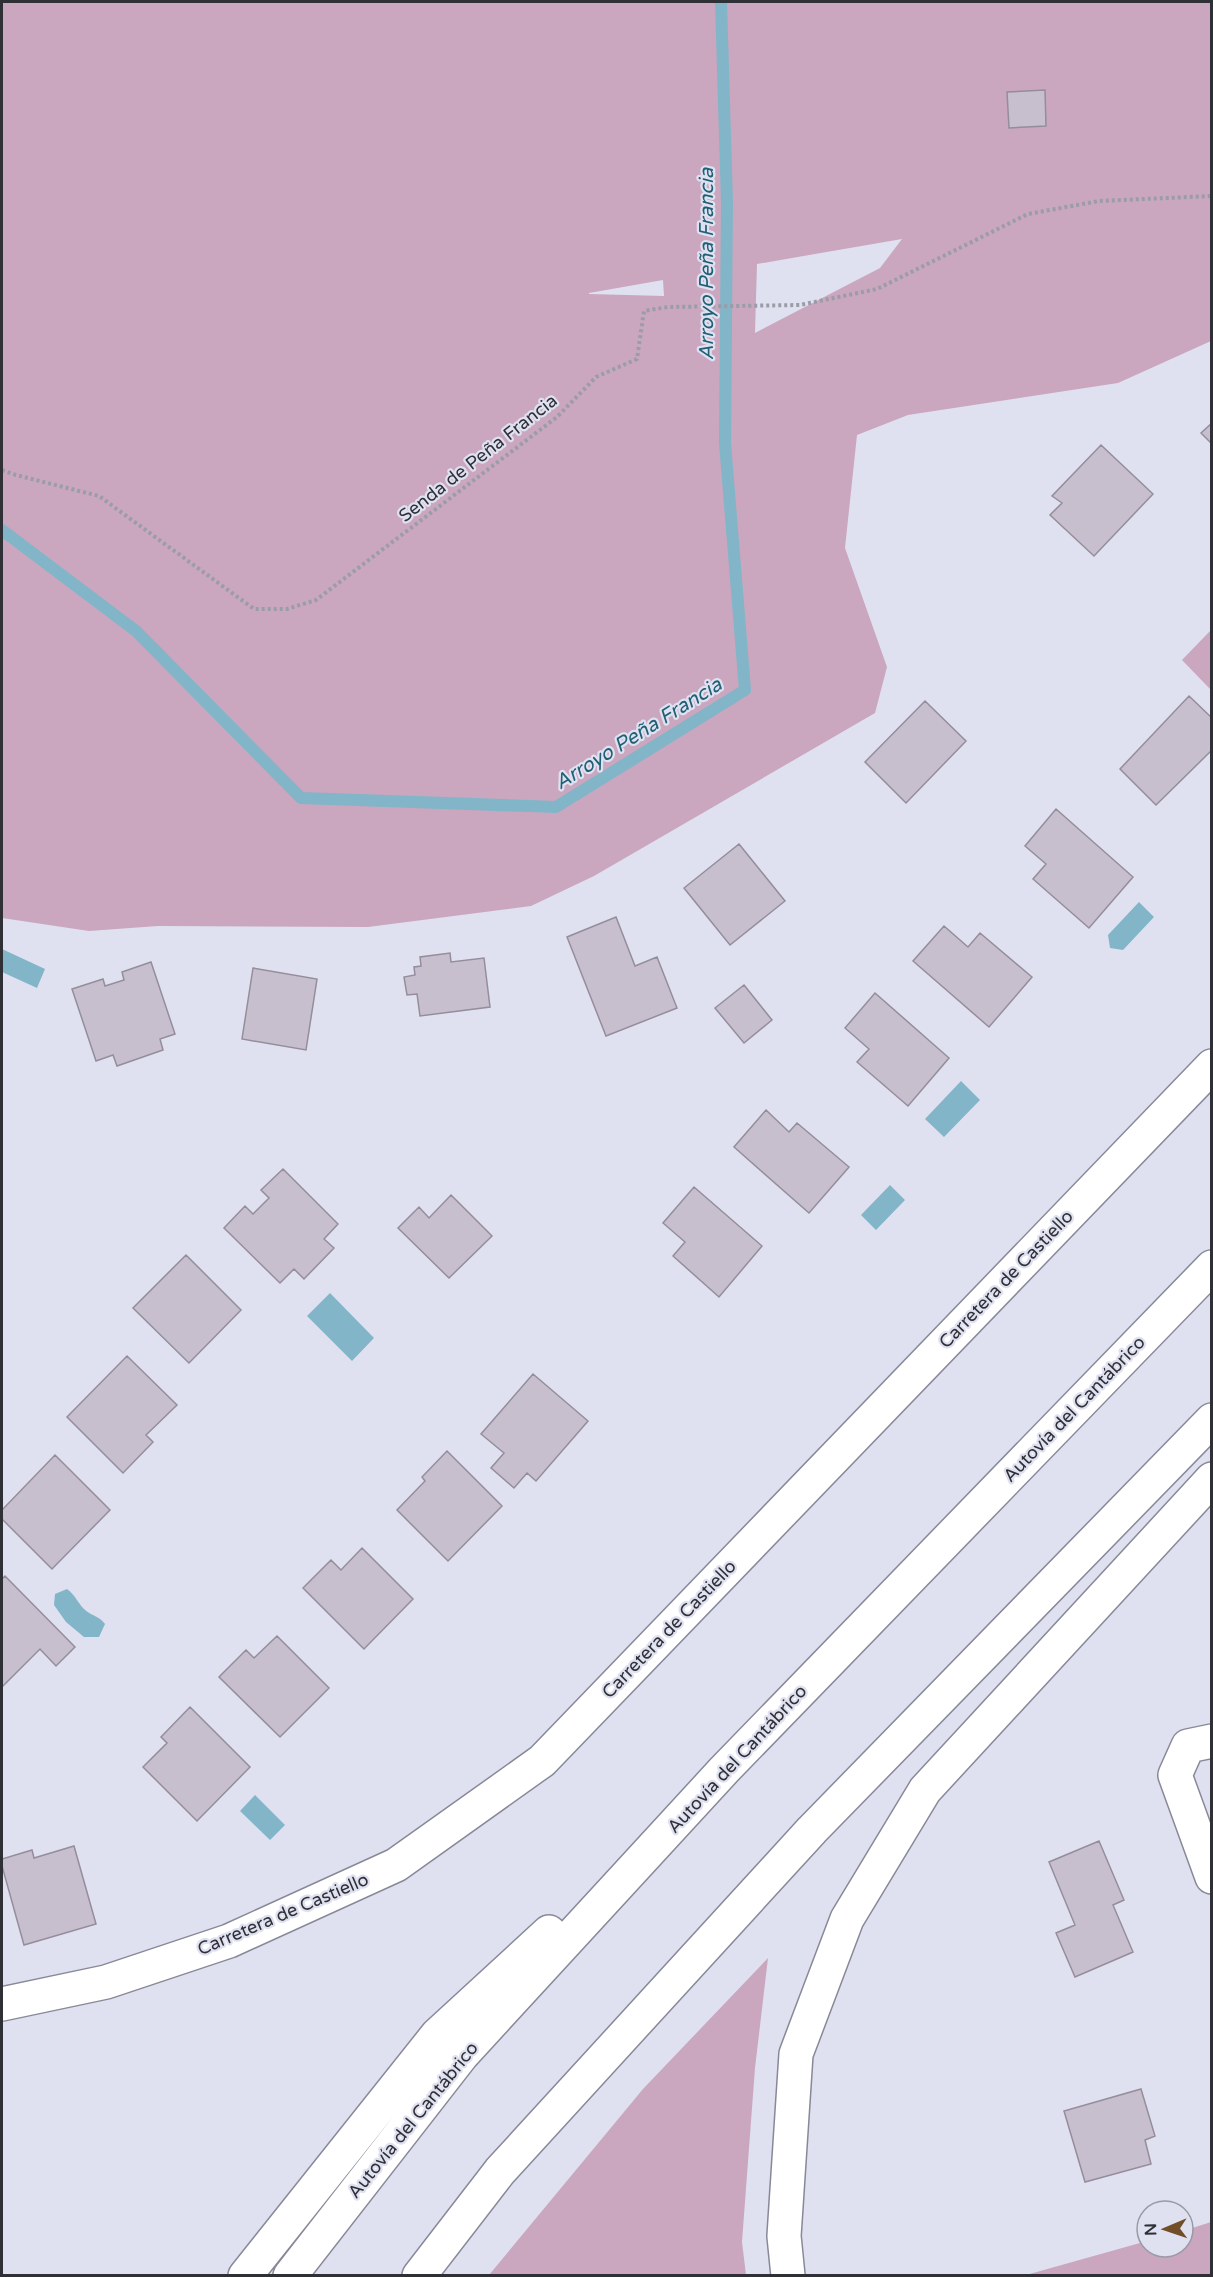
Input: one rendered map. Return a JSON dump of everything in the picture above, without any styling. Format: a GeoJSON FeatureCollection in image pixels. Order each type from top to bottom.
{"type":"FeatureCollection","features":[{"type":"Feature","properties":{"kind":"main road","name":"Carretera de Castiello"},"geometry":{"type":"LineString","coordinates":[[2,2004],[106,1982],[229,1941],[396,1865],[542,1761],[1212,1066]]}},
{"type":"Feature","properties":{"kind":"main road","name":"Autovía del Cantábrico"},"geometry":{"type":"LineString","coordinates":[[290,2276],[462,2055],[724,1770],[1212,1267]]}},
{"type":"Feature","properties":{"kind":"main road"},"geometry":{"type":"LineString","coordinates":[[419,2276],[500,2171],[804,1839],[1212,1420]]}},
{"type":"Feature","properties":{"kind":"main road"},"geometry":{"type":"LineString","coordinates":[[788,2276],[784,2236],[796,2054],[847,1919],[925,1790],[1212,1479]]}},
{"type":"Feature","properties":{"kind":"main road"},"geometry":{"type":"LineString","coordinates":[[1212,1742],[1188,1746],[1175,1775],[1212,1877]]}},
{"type":"Feature","properties":{"kind":"main road"},"geometry":{"type":"LineString","coordinates":[[245,2276],[437,2036],[724,1770]]}},
{"type":"Feature","properties":{"kind":"path","name":"Senda de Peña Francia"},"geometry":{"type":"LineString","coordinates":[[2,470],[99,496],[254,609],[287,609],[316,600],[557,417],[596,377],[637,359],[644,311],[668,307],[800,305],[877,289],[1028,214],[1098,201],[1212,196]]}},
{"type":"Feature","properties":{"kind":"shaded area"},"geometry":{"type":"Polygon","coordinates":[[[2,2],[1211,2],[1211,341],[1118,383],[908,415],[857,435],[845,548],[887,667],[875,713],[594,876],[531,906],[368,927],[158,926],[89,931],[2,918],[2,2]],[[902,239],[757,264],[755,333],[880,268],[902,239]],[[663,280],[589,293],[589,294],[664,296],[663,280]]]}},
{"type":"Feature","properties":{"kind":"shaded area"},"geometry":{"type":"Polygon","coordinates":[[[1211,630],[1211,690],[1182,660],[1211,630]]]}},
{"type":"Feature","properties":{"kind":"shaded area"},"geometry":{"type":"Polygon","coordinates":[[[768,1958],[755,2068],[742,2242],[746,2275],[489,2275],[643,2089],[768,1958]]]}},
{"type":"Feature","properties":{"kind":"shaded area"},"geometry":{"type":"Polygon","coordinates":[[[1211,2222],[1211,2275],[1026,2275],[1135,2244],[1135,2259],[1195,2259],[1195,2227],[1211,2222]]]}},
{"type":"Feature","properties":{"kind":"water"},"geometry":{"type":"Polygon","coordinates":[[[1139,902],[1154,917],[1123,950],[1110,948],[1108,935],[1139,902]]]}},
{"type":"Feature","properties":{"kind":"water"},"geometry":{"type":"Polygon","coordinates":[[[2,949],[45,969],[37,988],[2,972],[2,949]]]}},
{"type":"Feature","properties":{"kind":"water"},"geometry":{"type":"Polygon","coordinates":[[[961,1081],[980,1100],[944,1137],[925,1119],[961,1081]]]}},
{"type":"Feature","properties":{"kind":"water"},"geometry":{"type":"Polygon","coordinates":[[[890,1185],[905,1200],[876,1230],[861,1215],[890,1185]]]}},
{"type":"Feature","properties":{"kind":"water"},"geometry":{"type":"Polygon","coordinates":[[[330,1293],[374,1338],[352,1361],[307,1316],[330,1293]]]}},
{"type":"Feature","properties":{"kind":"water"},"geometry":{"type":"Polygon","coordinates":[[[67,1589],[84,1609],[105,1624],[99,1637],[84,1637],[66,1622],[54,1605],[55,1594],[67,1589]]]}},
{"type":"Feature","properties":{"kind":"water"},"geometry":{"type":"Polygon","coordinates":[[[255,1795],[285,1825],[270,1840],[240,1811],[255,1795]]]}},
{"type":"Feature","properties":{"kind":"building"},"geometry":{"type":"Polygon","coordinates":[[[1045,90],[1046,126],[1009,128],[1007,92],[1045,90]]]}},
{"type":"Feature","properties":{"kind":"building"},"geometry":{"type":"Polygon","coordinates":[[[1212,423],[1212,444],[1201,433],[1212,423]]]}},
{"type":"Feature","properties":{"kind":"building"},"geometry":{"type":"Polygon","coordinates":[[[1101,445],[1153,494],[1094,556],[1050,515],[1062,503],[1052,496],[1101,445]]]}},
{"type":"Feature","properties":{"kind":"building"},"geometry":{"type":"Polygon","coordinates":[[[1189,696],[1212,718],[1212,750],[1156,805],[1120,769],[1189,696]]]}},
{"type":"Feature","properties":{"kind":"building"},"geometry":{"type":"Polygon","coordinates":[[[925,701],[966,741],[906,803],[865,762],[925,701]]]}},
{"type":"Feature","properties":{"kind":"building"},"geometry":{"type":"Polygon","coordinates":[[[1056,809],[1133,877],[1089,928],[1033,879],[1046,864],[1025,846],[1056,809]]]}},
{"type":"Feature","properties":{"kind":"building"},"geometry":{"type":"Polygon","coordinates":[[[739,844],[785,901],[730,945],[684,888],[739,844]]]}},
{"type":"Feature","properties":{"kind":"building"},"geometry":{"type":"Polygon","coordinates":[[[616,917],[635,966],[657,957],[677,1008],[606,1036],[567,937],[616,917]]]}},
{"type":"Feature","properties":{"kind":"building"},"geometry":{"type":"Polygon","coordinates":[[[944,926],[968,947],[980,933],[1032,977],[989,1027],[913,961],[944,926]]]}},
{"type":"Feature","properties":{"kind":"building"},"geometry":{"type":"Polygon","coordinates":[[[450,953],[451,962],[484,958],[490,1007],[420,1016],[417,994],[407,995],[404,977],[415,975],[414,967],[421,966],[420,957],[450,953]]]}},
{"type":"Feature","properties":{"kind":"building"},"geometry":{"type":"Polygon","coordinates":[[[151,962],[175,1034],[160,1039],[163,1050],[117,1066],[113,1055],[96,1061],[72,989],[103,979],[105,986],[124,980],[122,972],[151,962]]]}},
{"type":"Feature","properties":{"kind":"building"},"geometry":{"type":"Polygon","coordinates":[[[253,968],[317,979],[306,1050],[242,1039],[253,968]]]}},
{"type":"Feature","properties":{"kind":"building"},"geometry":{"type":"Polygon","coordinates":[[[744,985],[772,1020],[744,1043],[715,1008],[744,985]]]}},
{"type":"Feature","properties":{"kind":"building"},"geometry":{"type":"Polygon","coordinates":[[[875,993],[949,1058],[908,1106],[857,1062],[869,1049],[845,1028],[875,993]]]}},
{"type":"Feature","properties":{"kind":"building"},"geometry":{"type":"Polygon","coordinates":[[[766,1110],[789,1132],[797,1123],[849,1167],[809,1213],[734,1147],[766,1110]]]}},
{"type":"Feature","properties":{"kind":"building"},"geometry":{"type":"Polygon","coordinates":[[[283,1169],[338,1224],[324,1239],[334,1248],[304,1279],[294,1269],[280,1283],[224,1228],[245,1206],[253,1214],[269,1198],[261,1190],[283,1169]]]}},
{"type":"Feature","properties":{"kind":"building"},"geometry":{"type":"Polygon","coordinates":[[[694,1187],[762,1246],[719,1297],[673,1256],[685,1242],[663,1223],[694,1187]]]}},
{"type":"Feature","properties":{"kind":"building"},"geometry":{"type":"Polygon","coordinates":[[[451,1195],[492,1236],[449,1278],[398,1228],[419,1207],[429,1218],[451,1195]]]}},
{"type":"Feature","properties":{"kind":"building"},"geometry":{"type":"Polygon","coordinates":[[[186,1255],[241,1310],[189,1363],[133,1308],[186,1255]]]}},
{"type":"Feature","properties":{"kind":"building"},"geometry":{"type":"Polygon","coordinates":[[[127,1356],[177,1405],[146,1435],[153,1442],[123,1473],[67,1417],[127,1356]]]}},
{"type":"Feature","properties":{"kind":"building"},"geometry":{"type":"Polygon","coordinates":[[[533,1374],[588,1421],[536,1481],[527,1473],[514,1488],[491,1468],[504,1453],[481,1434],[533,1374]]]}},
{"type":"Feature","properties":{"kind":"building"},"geometry":{"type":"Polygon","coordinates":[[[447,1451],[502,1506],[448,1561],[397,1510],[425,1481],[422,1477],[447,1451]]]}},
{"type":"Feature","properties":{"kind":"building"},"geometry":{"type":"Polygon","coordinates":[[[55,1455],[110,1510],[52,1569],[2,1519],[2,1510],[55,1455]]]}},
{"type":"Feature","properties":{"kind":"building"},"geometry":{"type":"Polygon","coordinates":[[[362,1548],[413,1599],[364,1649],[303,1588],[331,1560],[341,1570],[362,1548]]]}},
{"type":"Feature","properties":{"kind":"building"},"geometry":{"type":"Polygon","coordinates":[[[5,1576],[75,1647],[56,1666],[40,1649],[2,1687],[2,1579],[5,1576]]]}},
{"type":"Feature","properties":{"kind":"building"},"geometry":{"type":"Polygon","coordinates":[[[277,1636],[329,1688],[280,1737],[219,1677],[246,1650],[254,1658],[277,1636]]]}},
{"type":"Feature","properties":{"kind":"building"},"geometry":{"type":"Polygon","coordinates":[[[190,1707],[250,1767],[197,1821],[143,1767],[167,1743],[161,1737],[190,1707]]]}},
{"type":"Feature","properties":{"kind":"building"},"geometry":{"type":"Polygon","coordinates":[[[1099,1841],[1124,1900],[1113,1905],[1133,1952],[1075,1977],[1056,1933],[1075,1925],[1049,1862],[1099,1841]]]}},
{"type":"Feature","properties":{"kind":"building"},"geometry":{"type":"Polygon","coordinates":[[[74,1846],[96,1924],[24,1945],[2,1859],[32,1850],[34,1858],[74,1846]]]}},
{"type":"Feature","properties":{"kind":"building"},"geometry":{"type":"Polygon","coordinates":[[[1141,2089],[1155,2136],[1145,2140],[1151,2164],[1085,2182],[1064,2111],[1141,2089]]]}},
{"type":"Feature","properties":{"kind":"waterway","name":"Arroyo Peña Francia"},"geometry":{"type":"LineString","coordinates":[[2,530],[136,631],[301,798],[556,807],[745,690],[725,443],[727,203],[721,2]]}}]}
